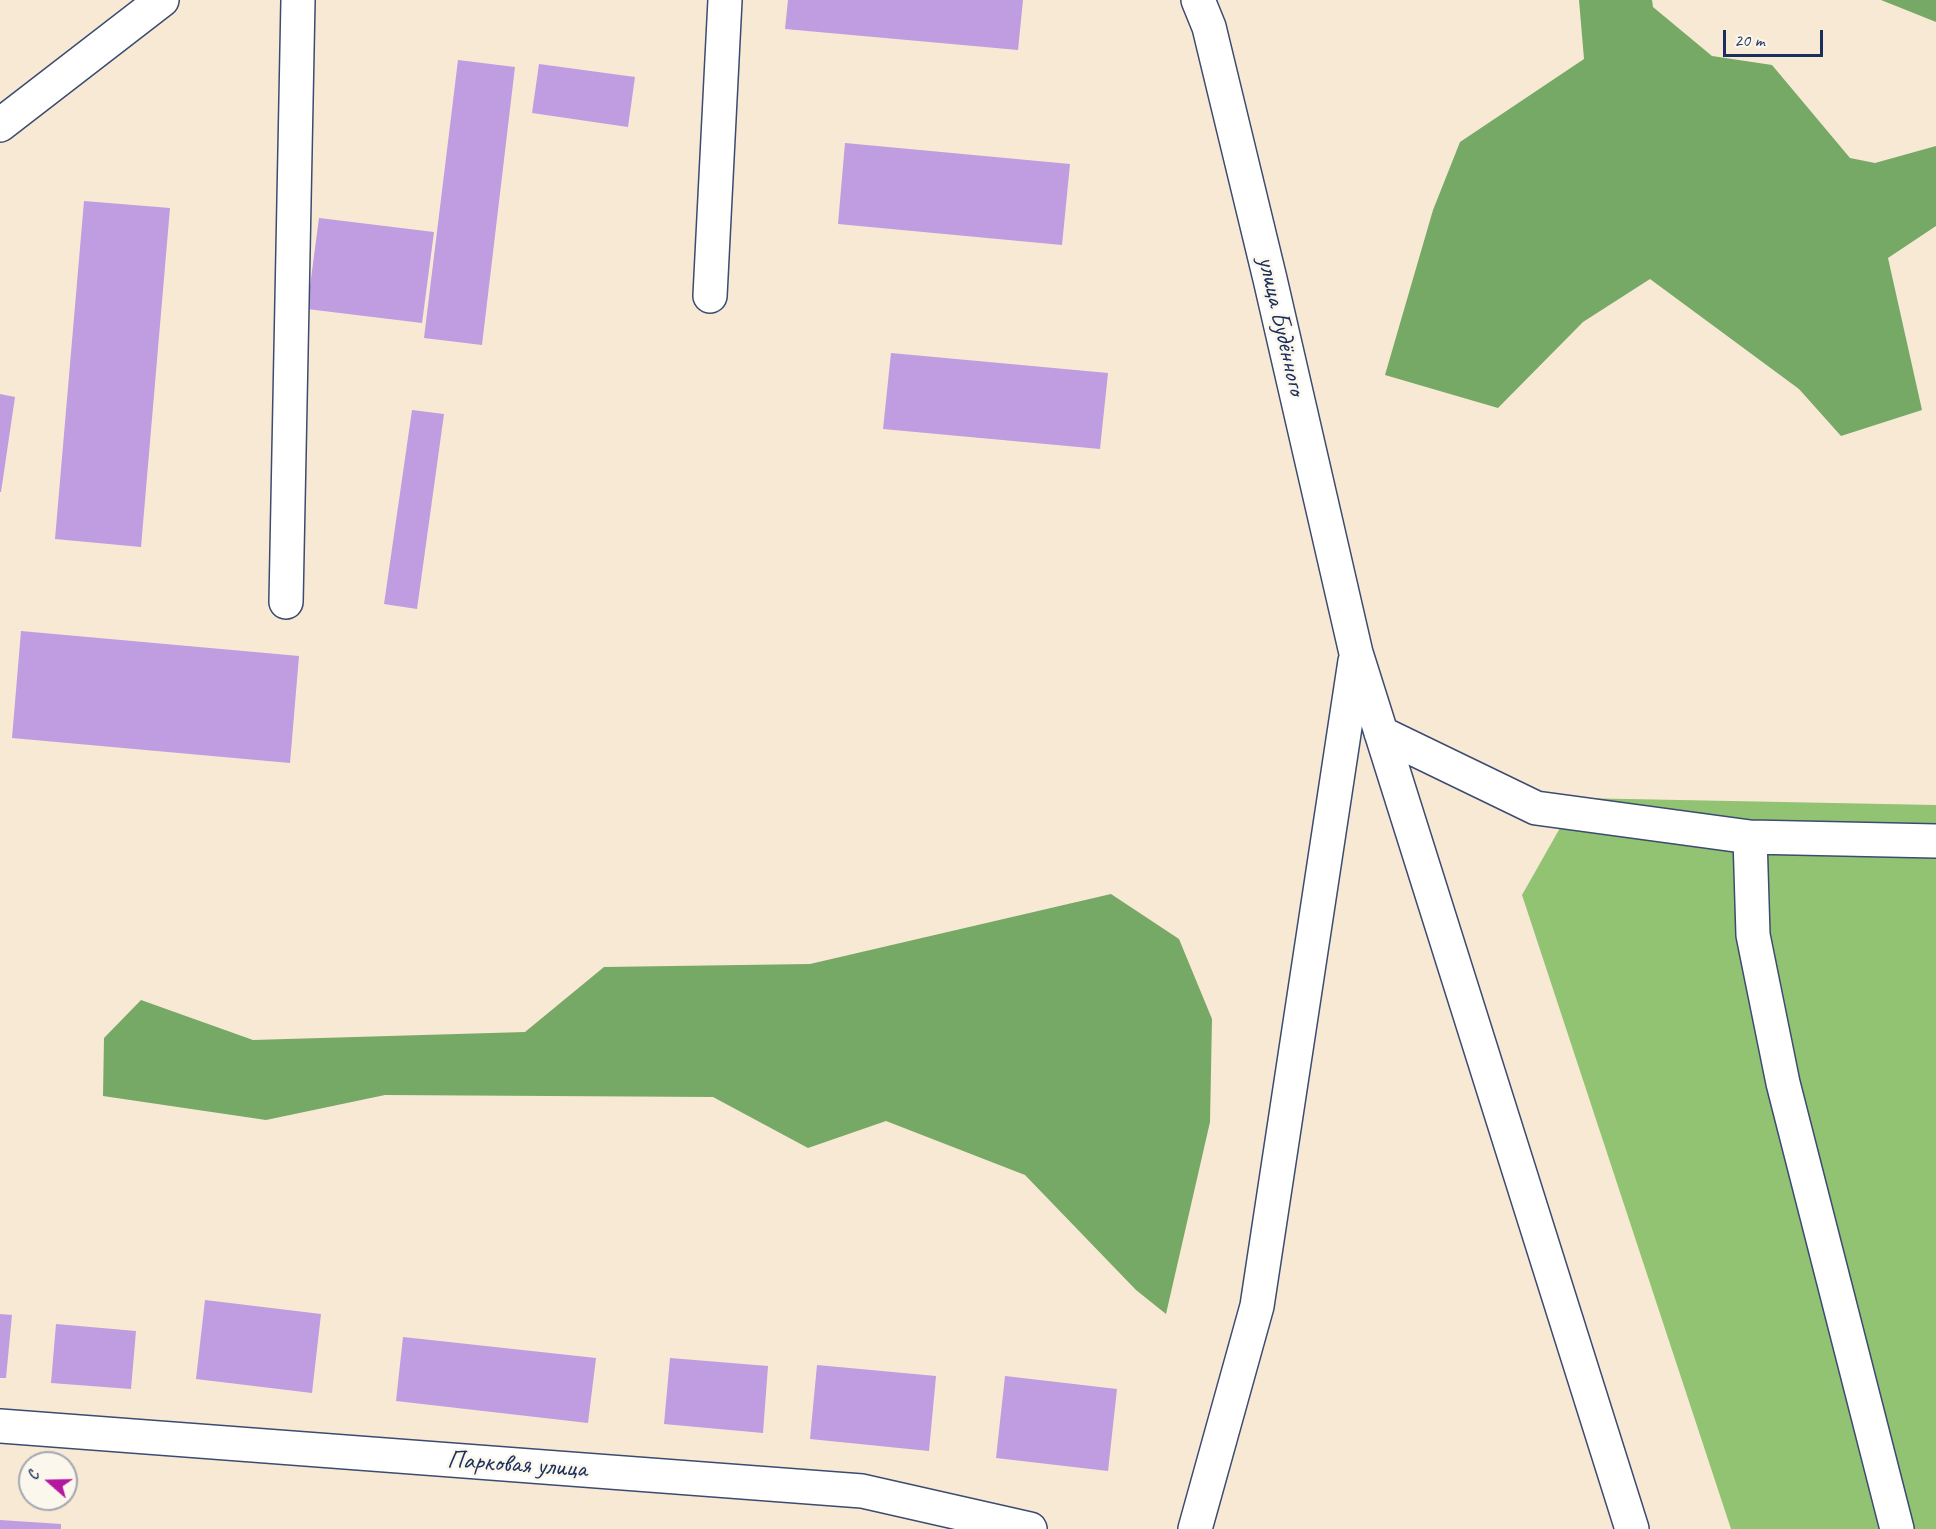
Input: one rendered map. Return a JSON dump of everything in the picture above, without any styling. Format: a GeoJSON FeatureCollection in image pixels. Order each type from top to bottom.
{"type":"FeatureCollection","features":[{"type":"Feature","properties":{"kind":"street"},"geometry":{"type":"LineString","coordinates":[[0,125],[162,0]]}},
{"type":"Feature","properties":{"kind":"street"},"geometry":{"type":"LineString","coordinates":[[286,602],[298,0]]}},
{"type":"Feature","properties":{"kind":"street"},"geometry":{"type":"LineString","coordinates":[[710,296],[725,0]]}},
{"type":"Feature","properties":{"kind":"street","name":"улица Будённого"},"geometry":{"type":"LineString","coordinates":[[1198,0],[1209,27],[1268,267],[1356,653],[1632,1529]]}},
{"type":"Feature","properties":{"kind":"street"},"geometry":{"type":"LineString","coordinates":[[1195,1529],[1257,1306],[1356,653]]}},
{"type":"Feature","properties":{"kind":"street"},"geometry":{"type":"LineString","coordinates":[[1381,733],[1536,808],[1750,837],[1936,841]]}},
{"type":"Feature","properties":{"kind":"street"},"geometry":{"type":"LineString","coordinates":[[1750,837],[1753,935],[1780,1072],[1897,1529]]}},
{"type":"Feature","properties":{"kind":"street","name":"Парковая улица"},"geometry":{"type":"LineString","coordinates":[[0,1426],[862,1491],[1030,1529]]}},
{"type":"Feature","properties":{"kind":"green space"},"geometry":{"type":"Polygon","coordinates":[[[1579,0],[1652,0],[1653,7],[1712,56],[1772,65],[1850,158],[1875,163],[1936,146],[1936,226],[1888,258],[1922,410],[1841,436],[1799,389],[1650,279],[1583,322],[1498,408],[1385,375],[1433,210],[1460,142],[1584,59],[1579,0]]]}},
{"type":"Feature","properties":{"kind":"green space"},"geometry":{"type":"Polygon","coordinates":[[[1881,0],[1936,0],[1936,22],[1881,0]]]}},
{"type":"Feature","properties":{"kind":"green space"},"geometry":{"type":"Polygon","coordinates":[[[1577,798],[1936,805],[1936,1529],[1731,1529],[1522,895],[1577,798]]]}},
{"type":"Feature","properties":{"kind":"green space"},"geometry":{"type":"Polygon","coordinates":[[[1111,894],[1179,939],[1212,1019],[1210,1122],[1166,1314],[1136,1290],[1025,1175],[886,1121],[808,1148],[713,1097],[385,1095],[266,1120],[103,1096],[104,1038],[141,1000],[253,1040],[525,1032],[604,967],[810,964],[1111,894]]]}},
{"type":"Feature","properties":{"kind":"building"},"geometry":{"type":"Polygon","coordinates":[[[788,0],[1023,0],[1018,50],[785,29],[788,0]]]}},
{"type":"Feature","properties":{"kind":"building"},"geometry":{"type":"Polygon","coordinates":[[[458,60],[515,67],[482,345],[424,338],[458,60]]]}},
{"type":"Feature","properties":{"kind":"building"},"geometry":{"type":"Polygon","coordinates":[[[539,64],[635,77],[628,127],[532,113],[539,64]]]}},
{"type":"Feature","properties":{"kind":"building"},"geometry":{"type":"Polygon","coordinates":[[[845,143],[1070,164],[1062,245],[838,224],[845,143]]]}},
{"type":"Feature","properties":{"kind":"building"},"geometry":{"type":"Polygon","coordinates":[[[84,201],[170,208],[141,547],[55,539],[84,201]]]}},
{"type":"Feature","properties":{"kind":"building"},"geometry":{"type":"Polygon","coordinates":[[[319,218],[434,232],[422,323],[307,309],[319,218]]]}},
{"type":"Feature","properties":{"kind":"building"},"geometry":{"type":"Polygon","coordinates":[[[891,353],[1108,373],[1100,449],[883,429],[891,353]]]}},
{"type":"Feature","properties":{"kind":"building"},"geometry":{"type":"Polygon","coordinates":[[[0,394],[15,397],[1,492],[0,492],[0,394]]]}},
{"type":"Feature","properties":{"kind":"building"},"geometry":{"type":"Polygon","coordinates":[[[412,410],[444,414],[417,609],[384,604],[412,410]]]}},
{"type":"Feature","properties":{"kind":"building"},"geometry":{"type":"Polygon","coordinates":[[[21,631],[299,656],[290,763],[12,738],[21,631]]]}},
{"type":"Feature","properties":{"kind":"building"},"geometry":{"type":"Polygon","coordinates":[[[205,1300],[321,1314],[312,1393],[196,1379],[205,1300]]]}},
{"type":"Feature","properties":{"kind":"building"},"geometry":{"type":"Polygon","coordinates":[[[0,1314],[12,1315],[6,1378],[0,1378],[0,1314]]]}},
{"type":"Feature","properties":{"kind":"building"},"geometry":{"type":"Polygon","coordinates":[[[56,1324],[136,1331],[131,1389],[51,1383],[56,1324]]]}},
{"type":"Feature","properties":{"kind":"building"},"geometry":{"type":"Polygon","coordinates":[[[403,1337],[596,1358],[588,1423],[396,1401],[403,1337]]]}},
{"type":"Feature","properties":{"kind":"building"},"geometry":{"type":"Polygon","coordinates":[[[670,1358],[768,1366],[763,1433],[664,1424],[670,1358]]]}},
{"type":"Feature","properties":{"kind":"building"},"geometry":{"type":"Polygon","coordinates":[[[817,1365],[936,1376],[929,1451],[810,1439],[817,1365]]]}},
{"type":"Feature","properties":{"kind":"building"},"geometry":{"type":"Polygon","coordinates":[[[1005,1376],[1117,1389],[1108,1471],[996,1458],[1005,1376]]]}},
{"type":"Feature","properties":{"kind":"building"},"geometry":{"type":"Polygon","coordinates":[[[0,1520],[61,1524],[61,1529],[0,1529],[0,1520]]]}}]}
